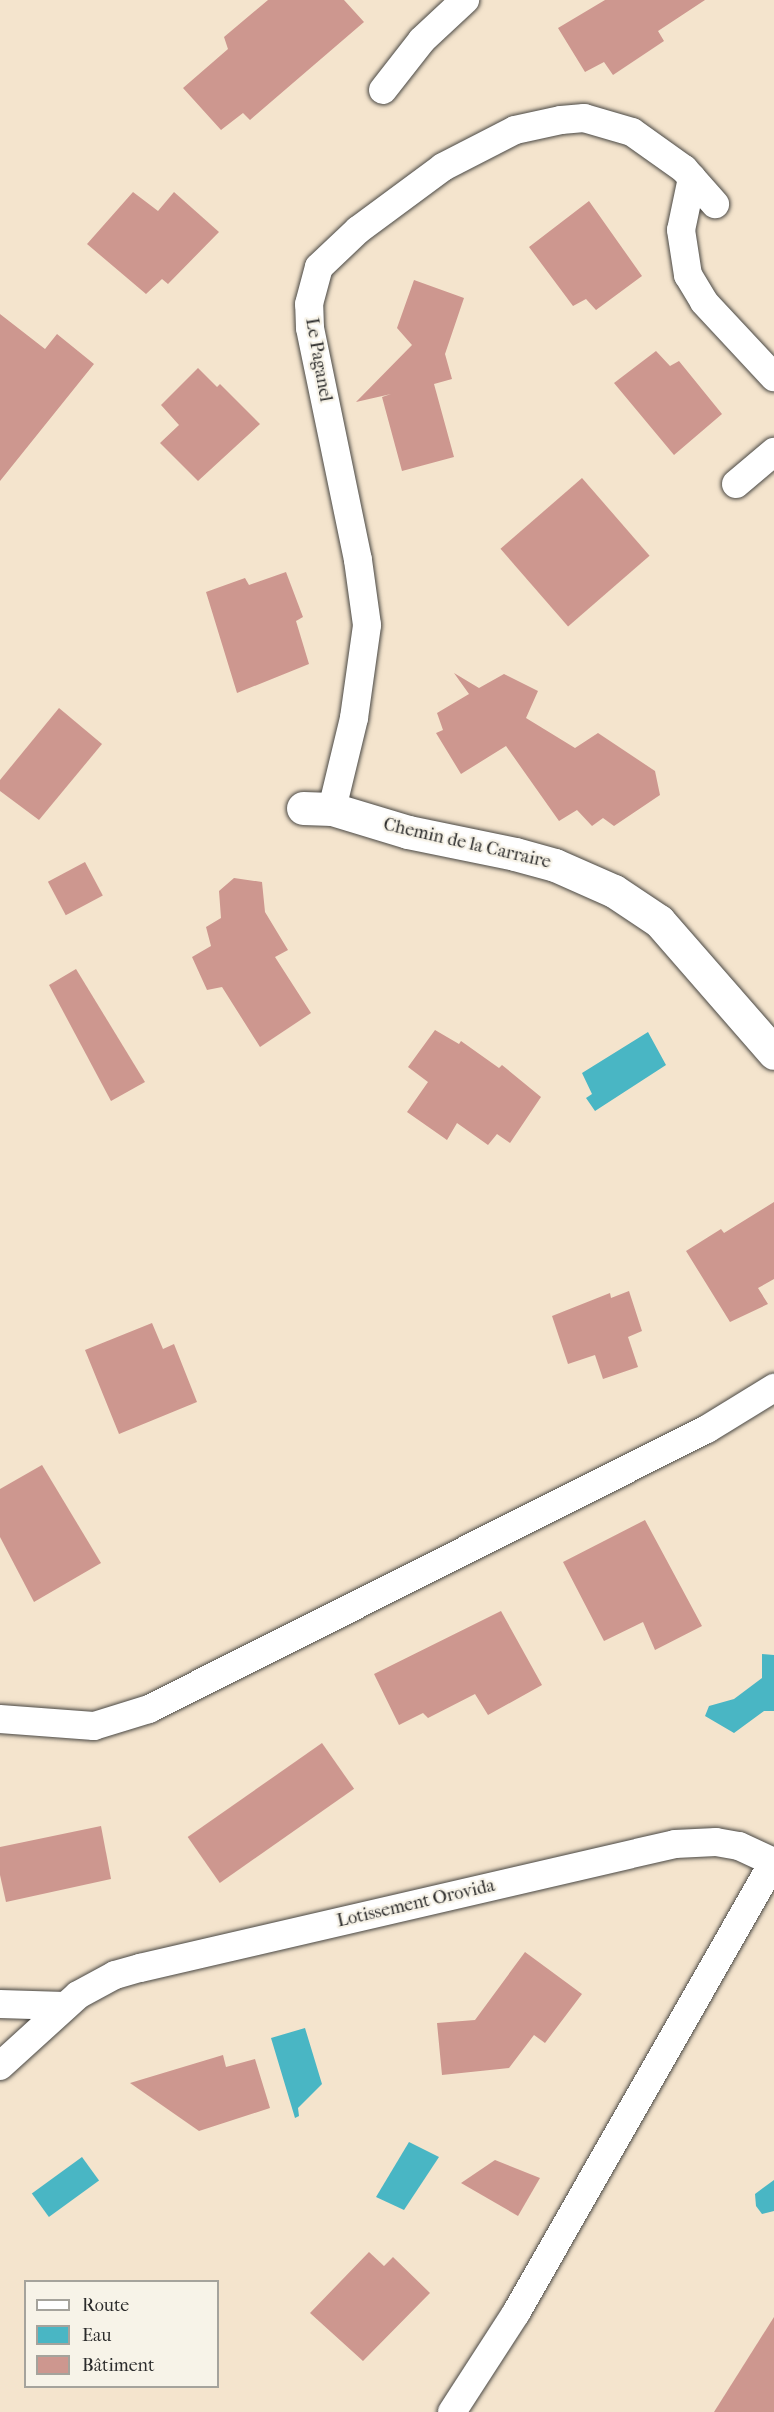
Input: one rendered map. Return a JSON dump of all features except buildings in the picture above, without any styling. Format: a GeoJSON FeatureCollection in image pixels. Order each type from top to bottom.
{"type":"FeatureCollection","features":[{"type":"Feature","properties":{"kind":"street","name":"Chemin de la Carraire"},"geometry":{"type":"LineString","coordinates":[[317,809],[555,865],[638,904],[659,921],[774,1053]]}},
{"type":"Feature","properties":{"kind":"lane"},"geometry":{"type":"LineString","coordinates":[[383,90],[422,40],[465,0]]}},
{"type":"Feature","properties":{"kind":"lane","name":"Le Paganel"},"geometry":{"type":"LineString","coordinates":[[317,809],[354,718],[367,625],[358,560],[310,328],[309,304],[319,267],[358,230],[442,167],[488,142],[536,124],[584,118],[632,132],[661,150],[692,178],[715,204]]}},
{"type":"Feature","properties":{"kind":"lane"},"geometry":{"type":"LineString","coordinates":[[692,178],[681,230],[688,274],[704,302],[774,377]]}},
{"type":"Feature","properties":{"kind":"lane"},"geometry":{"type":"LineString","coordinates":[[736,484],[774,452]]}},
{"type":"Feature","properties":{"kind":"lane"},"geometry":{"type":"LineString","coordinates":[[0,1719],[93,1726],[149,1709],[697,1434],[774,1388]]}},
{"type":"Feature","properties":{"kind":"lane","name":"Lotissement Orovida"},"geometry":{"type":"LineString","coordinates":[[0,2066],[65,2006],[96,1984],[132,1970],[675,1844],[727,1844],[774,1861],[516,2313],[452,2412]]}},
{"type":"Feature","properties":{"kind":"lane"},"geometry":{"type":"LineString","coordinates":[[0,2004],[65,2006]]}},
{"type":"Feature","properties":{"kind":"water"},"geometry":{"type":"Polygon","coordinates":[[[648,1032],[666,1065],[595,1111],[586,1098],[592,1094],[582,1073],[648,1032]]]}},
{"type":"Feature","properties":{"kind":"water"},"geometry":{"type":"Polygon","coordinates":[[[762,1654],[774,1655],[774,1711],[764,1711],[734,1733],[705,1716],[709,1706],[734,1699],[762,1678],[762,1654]]]}},
{"type":"Feature","properties":{"kind":"water"},"geometry":{"type":"Polygon","coordinates":[[[305,2028],[322,2084],[298,2108],[299,2116],[295,2118],[271,2038],[305,2028]]]}},
{"type":"Feature","properties":{"kind":"water"},"geometry":{"type":"Polygon","coordinates":[[[409,2142],[439,2157],[404,2210],[376,2197],[409,2142]]]}},
{"type":"Feature","properties":{"kind":"water"},"geometry":{"type":"Polygon","coordinates":[[[82,2157],[99,2180],[49,2217],[32,2193],[82,2157]]]}},
{"type":"Feature","properties":{"kind":"water"},"geometry":{"type":"Polygon","coordinates":[[[774,2180],[774,2211],[762,2214],[756,2206],[755,2194],[774,2180]]]}}]}
